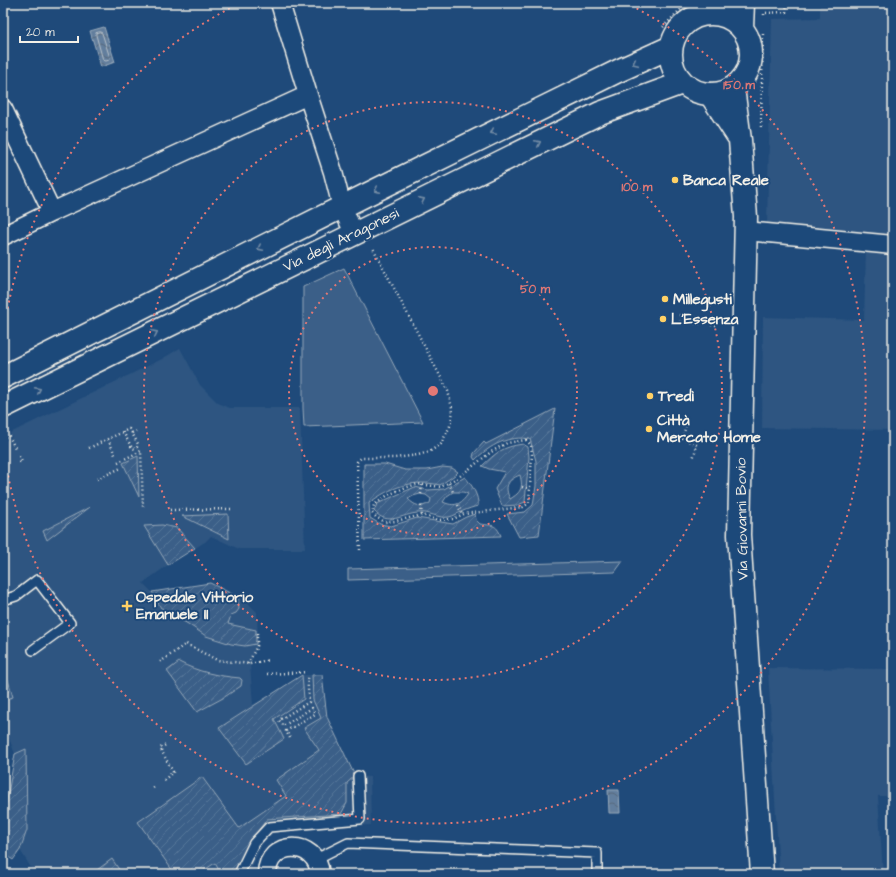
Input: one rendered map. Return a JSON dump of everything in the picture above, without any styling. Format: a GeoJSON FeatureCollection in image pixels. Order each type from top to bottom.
{"type":"FeatureCollection","features":[{"type":"Feature","properties":{"kind":"main road"},"geometry":{"type":"LineString","coordinates":[[742,28],[743,3]]}},
{"type":"Feature","properties":{"kind":"main road"},"geometry":{"type":"LineString","coordinates":[[712,8],[728,17],[742,28],[749,40],[751,53],[749,67],[742,79],[732,88],[722,93],[710,94],[695,91],[682,83],[674,72],[671,60],[671,46],[676,33],[684,22],[712,8]]}},
{"type":"Feature","properties":{"kind":"main road","name":"Via degli Aragonesi"},"geometry":{"type":"LineString","coordinates":[[3,377],[342,207],[671,46]]}},
{"type":"Feature","properties":{"kind":"main road","name":"Via degli Aragonesi"},"geometry":{"type":"LineString","coordinates":[[3,407],[600,113],[682,83]]}},
{"type":"Feature","properties":{"kind":"main road","name":"Via Giovanni Bovio"},"geometry":{"type":"LineString","coordinates":[[732,88],[740,140],[746,224],[739,536],[762,874]]}},
{"type":"Feature","properties":{"kind":"main road","name":"Via Giovanni Bovio"},"geometry":{"type":"LineString","coordinates":[[710,94],[740,140]]}},
{"type":"Feature","properties":{"kind":"street"},"geometry":{"type":"LineString","coordinates":[[280,3],[333,172],[342,207],[354,233]]}},
{"type":"Feature","properties":{"kind":"street"},"geometry":{"type":"LineString","coordinates":[[3,236],[52,212],[308,95]]}},
{"type":"Feature","properties":{"kind":"street"},"geometry":{"type":"LineString","coordinates":[[3,109],[52,212]]}},
{"type":"Feature","properties":{"kind":"street"},"geometry":{"type":"LineString","coordinates":[[746,224],[893,245]]}},
{"type":"Feature","properties":{"kind":"street"},"geometry":{"type":"LineString","coordinates":[[267,874],[270,861],[276,854],[284,849],[292,847],[301,848],[310,852],[318,866]]}},
{"type":"Feature","properties":{"kind":"lane"},"geometry":{"type":"LineString","coordinates":[[3,600],[16,596],[37,580],[70,623],[33,650]]}},
{"type":"Feature","properties":{"kind":"lane"},"geometry":{"type":"LineString","coordinates":[[239,874],[254,843],[269,827],[360,819],[358,776]]}},
{"type":"Feature","properties":{"kind":"lane"},"geometry":{"type":"LineString","coordinates":[[318,866],[348,843],[597,853],[598,874]]}},
{"type":"Feature","properties":{"kind":"path"},"geometry":{"type":"LineString","coordinates":[[360,550],[358,462],[361,458],[395,458],[429,452],[441,444],[450,426],[452,412],[448,391],[373,247]]}},
{"type":"Feature","properties":{"kind":"path"},"geometry":{"type":"LineString","coordinates":[[680,316],[703,319]]}},
{"type":"Feature","properties":{"kind":"path"},"geometry":{"type":"LineString","coordinates":[[711,320],[719,320]]}},
{"type":"Feature","properties":{"kind":"path"},"geometry":{"type":"LineString","coordinates":[[679,322],[703,324]]}},
{"type":"Feature","properties":{"kind":"path"},"geometry":{"type":"LineString","coordinates":[[711,325],[718,326]]}},
{"type":"Feature","properties":{"kind":"path"},"geometry":{"type":"LineString","coordinates":[[686,426],[682,438],[697,445],[693,458]]}},
{"type":"Feature","properties":{"kind":"path"},"geometry":{"type":"LineString","coordinates":[[89,448],[129,429],[138,444],[135,449],[132,448],[123,432]]}},
{"type":"Feature","properties":{"kind":"path"},"geometry":{"type":"LineString","coordinates":[[132,432],[136,431]]}},
{"type":"Feature","properties":{"kind":"path"},"geometry":{"type":"LineString","coordinates":[[5,437],[8,436],[16,450]]}},
{"type":"Feature","properties":{"kind":"path"},"geometry":{"type":"LineString","coordinates":[[108,439],[116,457]]}},
{"type":"Feature","properties":{"kind":"path"},"geometry":{"type":"LineString","coordinates":[[526,440],[531,445],[532,454],[529,503],[523,507],[462,515],[453,519],[439,520],[422,515],[385,522],[372,513],[374,505],[384,497],[404,488],[418,484],[422,485],[441,487],[464,473],[491,452],[507,443],[526,440]]}},
{"type":"Feature","properties":{"kind":"path"},"geometry":{"type":"LineString","coordinates":[[118,462],[141,451],[143,507]]}},
{"type":"Feature","properties":{"kind":"path"},"geometry":{"type":"LineString","coordinates":[[19,456],[22,461],[19,462]]}},
{"type":"Feature","properties":{"kind":"path"},"geometry":{"type":"LineString","coordinates":[[97,479],[121,468]]}},
{"type":"Feature","properties":{"kind":"path"},"geometry":{"type":"LineString","coordinates":[[449,482],[453,492]]}},
{"type":"Feature","properties":{"kind":"path"},"geometry":{"type":"LineString","coordinates":[[421,494],[422,485]]}},
{"type":"Feature","properties":{"kind":"path"},"geometry":{"type":"LineString","coordinates":[[522,487],[530,488]]}},
{"type":"Feature","properties":{"kind":"path"},"geometry":{"type":"LineString","coordinates":[[458,505],[462,515]]}},
{"type":"Feature","properties":{"kind":"path"},"geometry":{"type":"LineString","coordinates":[[421,506],[422,515]]}},
{"type":"Feature","properties":{"kind":"path"},"geometry":{"type":"LineString","coordinates":[[170,510],[232,509]]}},
{"type":"Feature","properties":{"kind":"path"},"geometry":{"type":"LineString","coordinates":[[248,664],[257,646],[257,631]]}},
{"type":"Feature","properties":{"kind":"path"},"geometry":{"type":"LineString","coordinates":[[160,662],[186,644],[217,660],[248,664],[268,660]]}},
{"type":"Feature","properties":{"kind":"path"},"geometry":{"type":"LineString","coordinates":[[268,674],[307,673],[309,702],[279,720],[283,726],[312,708],[315,714],[286,731],[290,738]]}},
{"type":"Feature","properties":{"kind":"path"},"geometry":{"type":"LineString","coordinates":[[164,780],[173,772],[160,748],[166,744]]}},
{"type":"Feature","properties":{"kind":"shaded area"},"geometry":{"type":"Polygon","coordinates":[[[820,3],[893,3],[893,234],[797,233],[767,223],[772,19],[820,18],[820,3]]]}},
{"type":"Feature","properties":{"kind":"shaded area"},"geometry":{"type":"Polygon","coordinates":[[[866,249],[893,249],[893,430],[762,428],[763,317],[864,320],[866,249]]]}},
{"type":"Feature","properties":{"kind":"shaded area"},"geometry":{"type":"Polygon","coordinates":[[[344,268],[423,422],[304,427],[303,287],[344,268]]]}},
{"type":"Feature","properties":{"kind":"shaded area","name":"Ospedale Vittorio Emanuele II"},"geometry":{"type":"Polygon","coordinates":[[[180,348],[200,385],[218,403],[230,408],[300,408],[305,549],[239,549],[211,536],[205,542],[168,565],[143,583],[152,592],[210,583],[246,601],[257,612],[258,644],[250,664],[253,705],[302,675],[322,675],[327,717],[355,776],[370,777],[371,825],[288,829],[276,831],[264,840],[249,874],[35,874],[3,823],[15,754],[3,722],[3,442],[12,437],[10,433],[162,359],[180,348]]]}},
{"type":"Feature","properties":{"kind":"shaded area"},"geometry":{"type":"Polygon","coordinates":[[[555,409],[539,535],[519,537],[507,514],[525,512],[533,505],[536,486],[536,461],[530,439],[515,438],[500,442],[475,460],[473,457],[474,453],[484,442],[486,444],[555,409]]]}},
{"type":"Feature","properties":{"kind":"shaded area"},"geometry":{"type":"Polygon","coordinates":[[[523,444],[528,447],[529,457],[525,502],[518,505],[502,506],[495,489],[505,472],[482,466],[500,451],[523,444]],[[520,475],[512,479],[508,484],[507,491],[510,499],[521,489],[520,475]]]}},
{"type":"Feature","properties":{"kind":"shaded area"},"geometry":{"type":"Polygon","coordinates":[[[138,456],[139,497],[123,463],[138,456]]]}},
{"type":"Feature","properties":{"kind":"shaded area"},"geometry":{"type":"Polygon","coordinates":[[[364,464],[385,464],[405,470],[427,470],[442,467],[452,468],[458,472],[440,485],[430,483],[411,484],[394,489],[377,497],[369,503],[370,518],[380,524],[391,526],[417,518],[453,524],[475,514],[476,520],[480,524],[495,527],[501,536],[364,540],[364,464]]]}},
{"type":"Feature","properties":{"kind":"shaded area"},"geometry":{"type":"Polygon","coordinates":[[[465,477],[474,491],[478,506],[451,517],[422,513],[390,519],[379,516],[374,511],[377,504],[415,487],[428,490],[444,489],[465,477]],[[453,492],[447,496],[443,502],[454,505],[463,501],[468,494],[463,492],[453,492]],[[420,494],[408,499],[418,506],[430,503],[431,499],[426,495],[420,494]]]}},
{"type":"Feature","properties":{"kind":"shaded area"},"geometry":{"type":"Polygon","coordinates":[[[90,507],[47,540],[43,531],[90,507]]]}},
{"type":"Feature","properties":{"kind":"shaded area"},"geometry":{"type":"Polygon","coordinates":[[[228,514],[229,539],[182,516],[228,514]]]}},
{"type":"Feature","properties":{"kind":"shaded area"},"geometry":{"type":"Polygon","coordinates":[[[162,525],[177,528],[195,548],[168,565],[144,526],[162,525]]]}},
{"type":"Feature","properties":{"kind":"shaded area"},"geometry":{"type":"Polygon","coordinates":[[[623,561],[615,572],[348,580],[348,569],[623,561]]]}},
{"type":"Feature","properties":{"kind":"shaded area"},"geometry":{"type":"Polygon","coordinates":[[[210,583],[238,597],[239,609],[236,613],[231,615],[228,624],[256,630],[256,644],[245,646],[231,644],[206,636],[161,608],[152,592],[210,583]]]}},
{"type":"Feature","properties":{"kind":"shaded area"},"geometry":{"type":"Polygon","coordinates":[[[179,662],[208,673],[240,678],[242,680],[241,686],[197,712],[167,671],[179,662]]]}},
{"type":"Feature","properties":{"kind":"shaded area"},"geometry":{"type":"Polygon","coordinates":[[[3,663],[13,697],[3,700],[3,663]]]}},
{"type":"Feature","properties":{"kind":"shaded area"},"geometry":{"type":"Polygon","coordinates":[[[768,668],[893,669],[893,796],[878,796],[883,874],[779,874],[768,668]]]}},
{"type":"Feature","properties":{"kind":"shaded area"},"geometry":{"type":"Polygon","coordinates":[[[302,675],[304,699],[274,719],[284,739],[246,764],[219,728],[302,675]]]}},
{"type":"Feature","properties":{"kind":"shaded area"},"geometry":{"type":"Polygon","coordinates":[[[312,675],[322,675],[327,717],[355,776],[347,783],[347,803],[341,814],[267,819],[248,844],[234,874],[221,874],[215,863],[198,874],[175,874],[138,822],[202,777],[239,828],[286,796],[276,780],[319,750],[304,728],[321,718],[313,700],[312,675]]]}},
{"type":"Feature","properties":{"kind":"shaded area"},"geometry":{"type":"Polygon","coordinates":[[[26,749],[27,830],[20,850],[13,860],[3,853],[3,823],[15,754],[26,749]]]}},
{"type":"Feature","properties":{"kind":"shaded area"},"geometry":{"type":"Polygon","coordinates":[[[112,859],[122,874],[100,874],[97,870],[112,859]]]}},
{"type":"Feature","properties":{"kind":"water"},"geometry":{"type":"Polygon","coordinates":[[[104,27],[115,62],[101,67],[90,31],[104,27]]]}},
{"type":"Feature","properties":{"kind":"water"},"geometry":{"type":"Polygon","coordinates":[[[608,790],[619,790],[620,813],[609,813],[608,790]]]}},
{"type":"Feature","properties":{"kind":"place","name":"Banca Reale"},"geometry":{"type":"Point","coordinates":[675,180]}},
{"type":"Feature","properties":{"kind":"place","name":"Millegusti"},"geometry":{"type":"Point","coordinates":[665,299]}},
{"type":"Feature","properties":{"kind":"place","name":"L'Essenza"},"geometry":{"type":"Point","coordinates":[663,319]}},
{"type":"Feature","properties":{"kind":"place","name":"Tredì"},"geometry":{"type":"Point","coordinates":[650,396]}},
{"type":"Feature","properties":{"kind":"place","name":"Città Mercato Home"},"geometry":{"type":"Point","coordinates":[649,429]}},
{"type":"Feature","properties":{"kind":"place","name":"Ospedale Vittorio Emanuele II"},"geometry":{"type":"Point","coordinates":[127,606]}}]}
